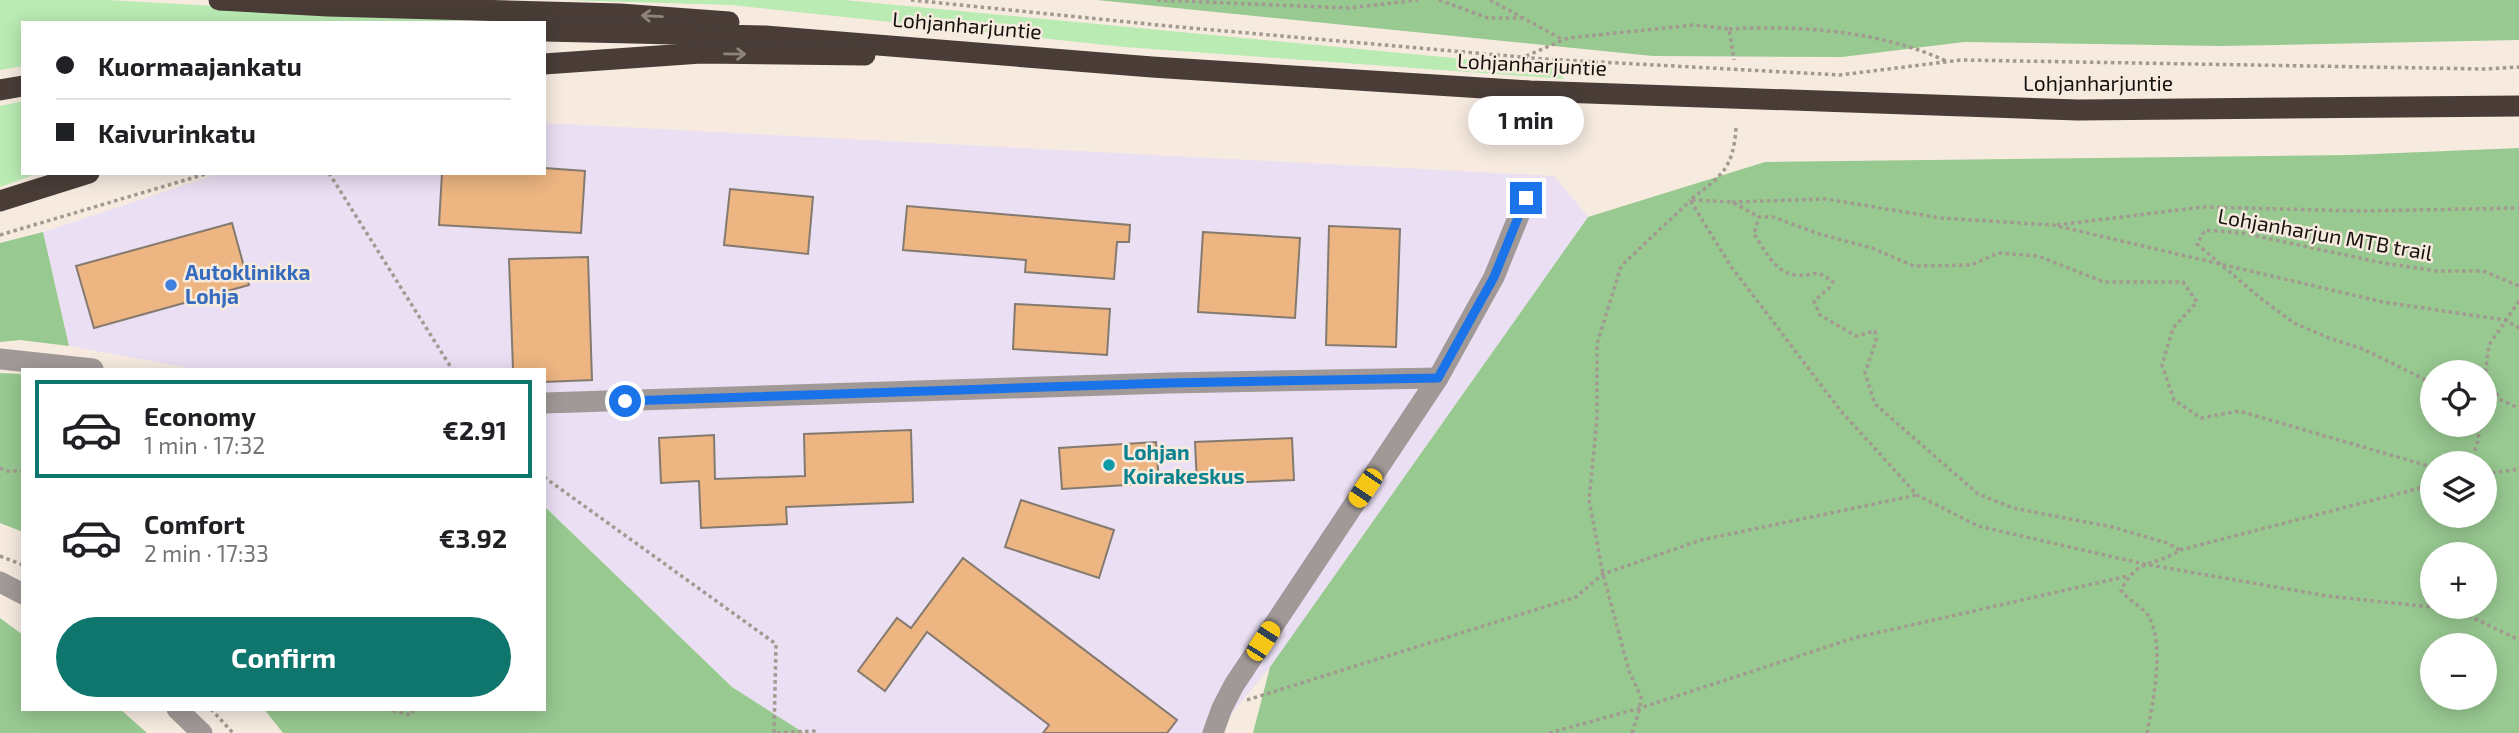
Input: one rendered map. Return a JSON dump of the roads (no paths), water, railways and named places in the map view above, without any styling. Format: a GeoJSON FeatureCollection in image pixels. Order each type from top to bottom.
{"type":"FeatureCollection","features":[{"type":"Feature","properties":{"kind":"highway"},"geometry":{"type":"LineString","coordinates":[[219,0],[695,18],[866,43]]}},
{"type":"Feature","properties":{"kind":"highway","name":"Lohjanharjuntie"},"geometry":{"type":"LineString","coordinates":[[546,31],[696,33],[866,43],[1270,75],[1516,90],[2077,110],[2519,106]]}},
{"type":"Feature","properties":{"kind":"highway"},"geometry":{"type":"LineString","coordinates":[[546,64],[701,53],[817,56],[1014,55]]}},
{"type":"Feature","properties":{"kind":"highway"},"geometry":{"type":"LineString","coordinates":[[0,90],[21,86]]}},
{"type":"Feature","properties":{"kind":"highway"},"geometry":{"type":"LineString","coordinates":[[0,201],[83,175]]}},
{"type":"Feature","properties":{"kind":"street"},"geometry":{"type":"LineString","coordinates":[[1213,733],[1222,708],[1242,674],[1438,378],[1494,277],[1526,198]]}},
{"type":"Feature","properties":{"kind":"street"},"geometry":{"type":"LineString","coordinates":[[0,359],[84,368]]}},
{"type":"Feature","properties":{"kind":"street"},"geometry":{"type":"LineString","coordinates":[[546,403],[1168,383],[1438,378]]}},
{"type":"Feature","properties":{"kind":"street"},"geometry":{"type":"LineString","coordinates":[[0,582],[21,593]]}},
{"type":"Feature","properties":{"kind":"street"},"geometry":{"type":"LineString","coordinates":[[179,711],[202,733]]}},
{"type":"Feature","properties":{"kind":"place","name":"Autoklinikka Lohja"},"geometry":{"type":"Point","coordinates":[171,285]}},
{"type":"Feature","properties":{"kind":"place","name":"Lohjan Koirakeskus"},"geometry":{"type":"Point","coordinates":[1109,465]}}]}
